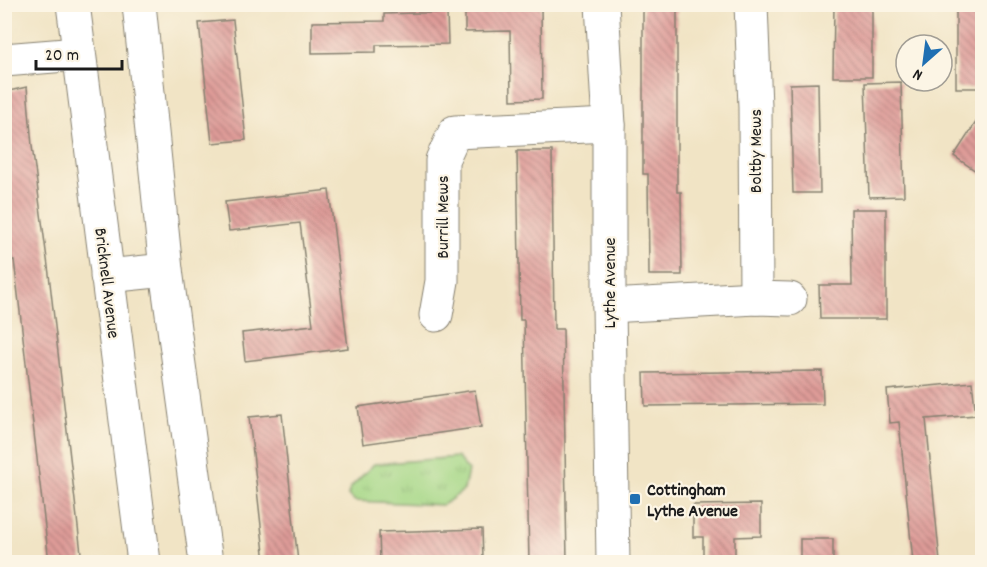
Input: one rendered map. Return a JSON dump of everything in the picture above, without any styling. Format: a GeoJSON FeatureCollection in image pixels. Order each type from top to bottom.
{"type":"FeatureCollection","features":[{"type":"Feature","properties":{"kind":"street","name":"Bricknell Avenue"},"geometry":{"type":"LineString","coordinates":[[73,4],[144,562]]}},
{"type":"Feature","properties":{"kind":"street"},"geometry":{"type":"LineString","coordinates":[[139,4],[166,270],[206,562]]}},
{"type":"Feature","properties":{"kind":"street","name":"Lythe Avenue"},"geometry":{"type":"LineString","coordinates":[[602,4],[609,125],[613,562]]}},
{"type":"Feature","properties":{"kind":"street","name":"Boltby Mews"},"geometry":{"type":"LineString","coordinates":[[751,4],[756,298]]}},
{"type":"Feature","properties":{"kind":"street"},"geometry":{"type":"LineString","coordinates":[[4,60],[78,54]]}},
{"type":"Feature","properties":{"kind":"street","name":"Burrill Mews"},"geometry":{"type":"LineString","coordinates":[[436,315],[442,281],[442,160],[455,132],[609,125]]}},
{"type":"Feature","properties":{"kind":"street"},"geometry":{"type":"LineString","coordinates":[[107,276],[166,270]]}},
{"type":"Feature","properties":{"kind":"street"},"geometry":{"type":"LineString","coordinates":[[609,306],[756,298],[790,299]]}},
{"type":"Feature","properties":{"kind":"green space"},"geometry":{"type":"Polygon","coordinates":[[[457,457],[468,470],[464,490],[443,505],[355,501],[348,495],[350,488],[374,464],[457,457]]]}},
{"type":"Feature","properties":{"kind":"building"},"geometry":{"type":"Polygon","coordinates":[[[465,4],[541,4],[542,99],[511,100],[510,31],[465,32],[465,4]]]}},
{"type":"Feature","properties":{"kind":"building"},"geometry":{"type":"Polygon","coordinates":[[[643,4],[677,4],[677,192],[681,192],[682,275],[649,275],[648,174],[643,174],[643,4]]]}},
{"type":"Feature","properties":{"kind":"building"},"geometry":{"type":"Polygon","coordinates":[[[834,4],[872,4],[872,77],[833,77],[834,4]]]}},
{"type":"Feature","properties":{"kind":"building"},"geometry":{"type":"Polygon","coordinates":[[[956,4],[982,4],[982,88],[956,88],[956,4]]]}},
{"type":"Feature","properties":{"kind":"building"},"geometry":{"type":"Polygon","coordinates":[[[447,13],[448,44],[376,45],[376,52],[312,53],[312,22],[384,21],[384,14],[447,13]]]}},
{"type":"Feature","properties":{"kind":"building"},"geometry":{"type":"Polygon","coordinates":[[[233,20],[246,140],[212,143],[199,23],[233,20]]]}},
{"type":"Feature","properties":{"kind":"building"},"geometry":{"type":"Polygon","coordinates":[[[894,82],[894,93],[901,93],[904,196],[869,197],[865,83],[894,82]]]}},
{"type":"Feature","properties":{"kind":"building"},"geometry":{"type":"Polygon","coordinates":[[[818,83],[820,193],[793,193],[790,84],[818,83]]]}},
{"type":"Feature","properties":{"kind":"building"},"geometry":{"type":"Polygon","coordinates":[[[27,87],[32,146],[82,562],[49,562],[14,260],[12,260],[4,202],[4,92],[27,87]]]}},
{"type":"Feature","properties":{"kind":"building"},"geometry":{"type":"Polygon","coordinates":[[[982,113],[982,175],[954,156],[982,113]]]}},
{"type":"Feature","properties":{"kind":"building"},"geometry":{"type":"Polygon","coordinates":[[[517,151],[552,151],[554,329],[563,329],[567,562],[529,562],[524,320],[520,320],[517,151]]]}},
{"type":"Feature","properties":{"kind":"building"},"geometry":{"type":"Polygon","coordinates":[[[329,190],[348,348],[245,361],[242,333],[313,325],[300,223],[229,231],[225,202],[329,190]]]}},
{"type":"Feature","properties":{"kind":"building"},"geometry":{"type":"Polygon","coordinates":[[[851,209],[886,209],[886,319],[820,319],[819,285],[852,285],[851,209]]]}},
{"type":"Feature","properties":{"kind":"building"},"geometry":{"type":"Polygon","coordinates":[[[822,371],[823,404],[645,406],[644,373],[822,371]]]}},
{"type":"Feature","properties":{"kind":"building"},"geometry":{"type":"Polygon","coordinates":[[[972,382],[976,415],[926,419],[940,562],[913,562],[899,422],[890,423],[887,390],[972,382]]]}},
{"type":"Feature","properties":{"kind":"building"},"geometry":{"type":"Polygon","coordinates":[[[475,390],[481,427],[363,444],[358,407],[475,390]]]}},
{"type":"Feature","properties":{"kind":"building"},"geometry":{"type":"Polygon","coordinates":[[[282,414],[298,562],[265,562],[249,417],[282,414]]]}},
{"type":"Feature","properties":{"kind":"building"},"geometry":{"type":"Polygon","coordinates":[[[761,504],[761,536],[735,537],[735,562],[703,562],[703,537],[693,537],[693,505],[761,504]]]}},
{"type":"Feature","properties":{"kind":"building"},"geometry":{"type":"Polygon","coordinates":[[[482,529],[483,559],[380,562],[379,532],[482,529]]]}},
{"type":"Feature","properties":{"kind":"building"},"geometry":{"type":"Polygon","coordinates":[[[800,539],[833,539],[833,562],[800,562],[800,539]]]}},
{"type":"Feature","properties":{"kind":"place","name":"Cottingham Lythe Avenue"},"geometry":{"type":"Point","coordinates":[635,499]}}]}
